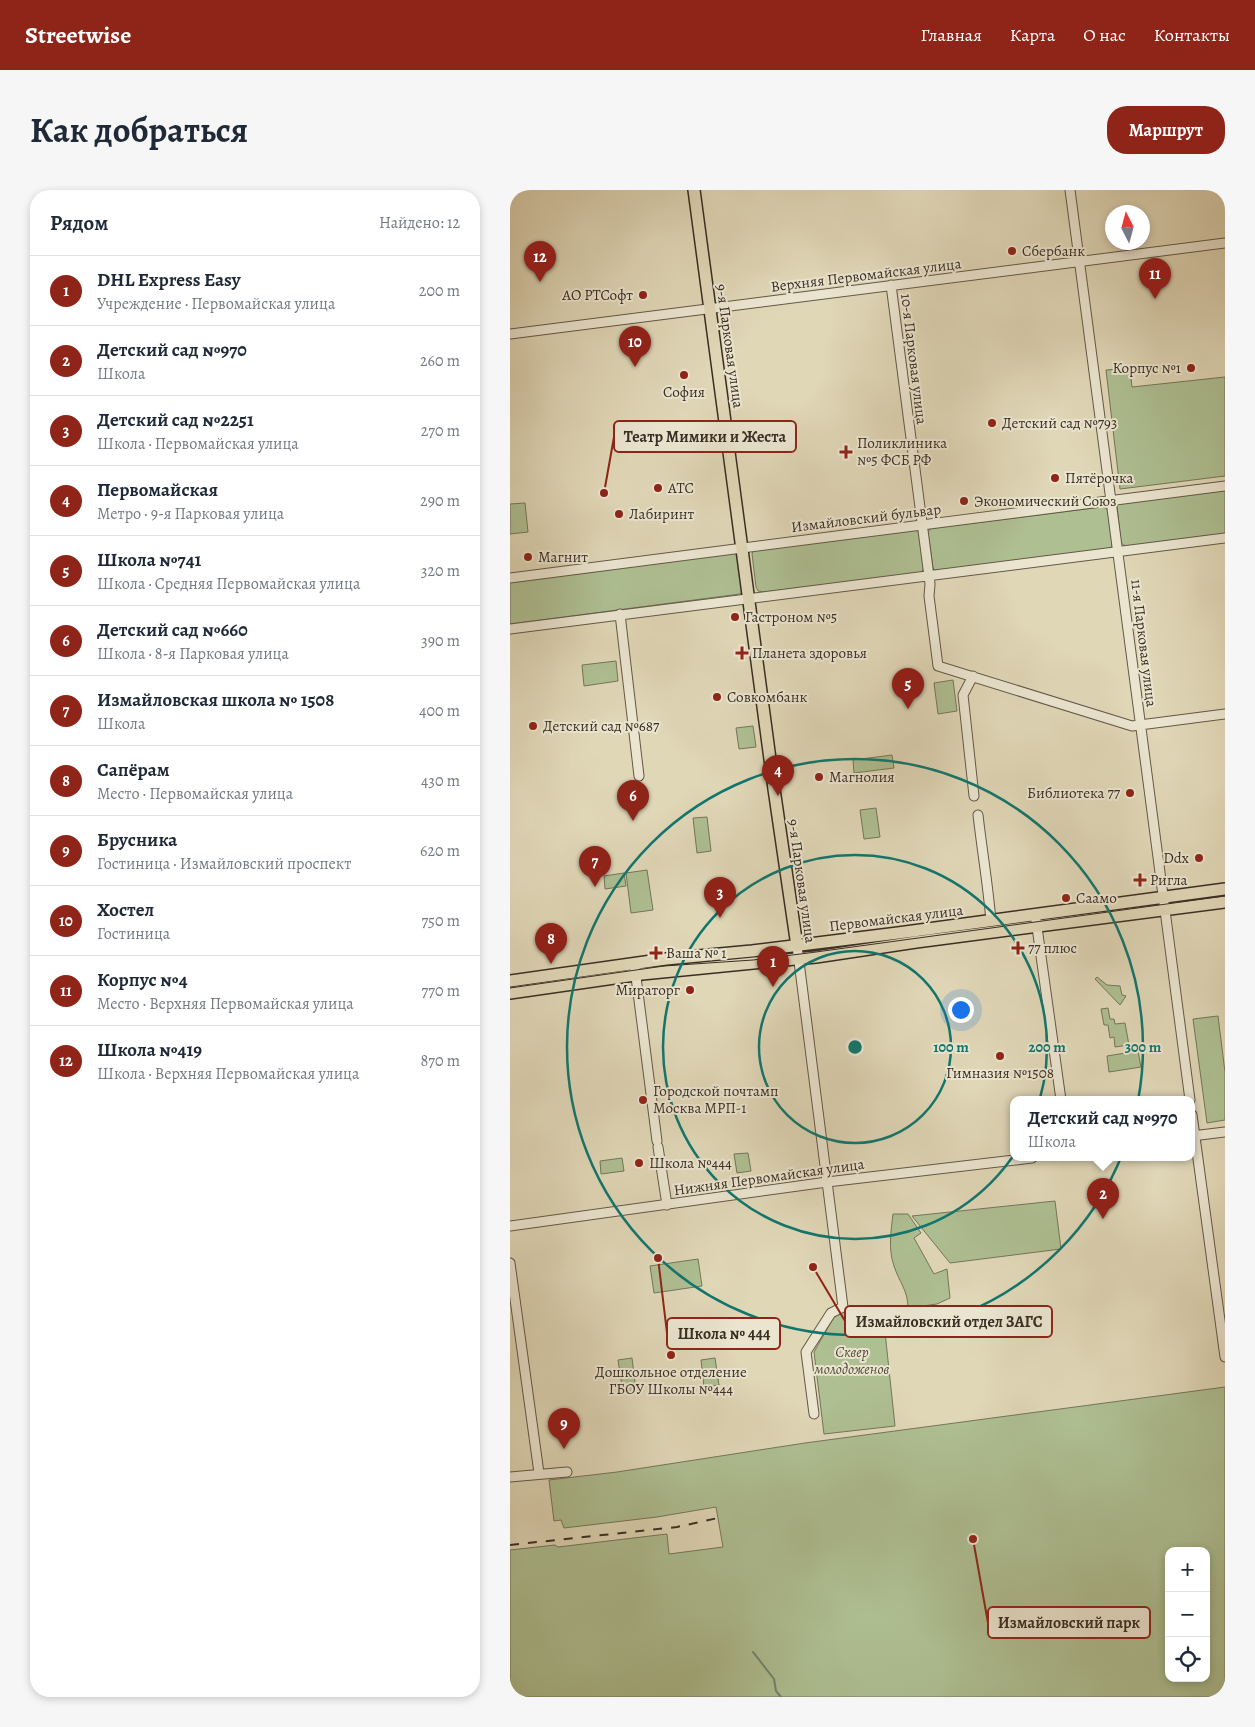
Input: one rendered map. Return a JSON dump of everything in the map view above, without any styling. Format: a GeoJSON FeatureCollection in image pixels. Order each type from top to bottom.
{"type":"FeatureCollection","features":[{"type":"Feature","properties":{"kind":"main road","name":"9-я Парковая улица"},"geometry":{"type":"LineString","coordinates":[[694,190],[741,548],[797,946]]}},
{"type":"Feature","properties":{"kind":"main road","name":"Первомайская улица"},"geometry":{"type":"LineString","coordinates":[[510,980],[635,969],[798,959],[1036,920],[1162,896],[1225,888]]}},
{"type":"Feature","properties":{"kind":"main road","name":"Первомайская улица"},"geometry":{"type":"LineString","coordinates":[[510,993],[635,969],[991,920],[1036,920],[1164,910],[1225,902]]}},
{"type":"Feature","properties":{"kind":"street","name":"11-я Парковая улица"},"geometry":{"type":"LineString","coordinates":[[1070,190],[1189,1096]]}},
{"type":"Feature","properties":{"kind":"street","name":"Верхняя Первомайская улица"},"geometry":{"type":"LineString","coordinates":[[510,334],[1225,243]]}},
{"type":"Feature","properties":{"kind":"street","name":"10-я Парковая улица"},"geometry":{"type":"LineString","coordinates":[[890,286],[929,576],[929,596],[938,666],[973,676]]}},
{"type":"Feature","properties":{"kind":"street","name":"Измайловский бульвар"},"geometry":{"type":"LineString","coordinates":[[510,578],[1225,486]]}},
{"type":"Feature","properties":{"kind":"street"},"geometry":{"type":"LineString","coordinates":[[510,629],[1225,538]]}},
{"type":"Feature","properties":{"kind":"street"},"geometry":{"type":"LineString","coordinates":[[620,614],[639,776]]}},
{"type":"Feature","properties":{"kind":"street"},"geometry":{"type":"LineString","coordinates":[[974,796],[963,695],[973,676],[1132,726],[1225,714]]}},
{"type":"Feature","properties":{"kind":"street"},"geometry":{"type":"LineString","coordinates":[[978,815],[989,891],[991,920]]}},
{"type":"Feature","properties":{"kind":"street"},"geometry":{"type":"LineString","coordinates":[[1036,920],[1060,1096]]}},
{"type":"Feature","properties":{"kind":"street","name":"9-я Парковая улица"},"geometry":{"type":"LineString","coordinates":[[797,946],[843,1307],[831,1313],[806,1352],[814,1414]]}},
{"type":"Feature","properties":{"kind":"street"},"geometry":{"type":"LineString","coordinates":[[635,969],[657,1144],[667,1205]]}},
{"type":"Feature","properties":{"kind":"street"},"geometry":{"type":"LineString","coordinates":[[1195,1136],[1225,1132]]}},
{"type":"Feature","properties":{"kind":"street"},"geometry":{"type":"LineString","coordinates":[[1195,1150],[1225,1357]]}},
{"type":"Feature","properties":{"kind":"street","name":"Нижняя Первомайская улица"},"geometry":{"type":"LineString","coordinates":[[510,1226],[827,1182],[1010,1161]]}},
{"type":"Feature","properties":{"kind":"street"},"geometry":{"type":"LineString","coordinates":[[510,1263],[539,1473]]}},
{"type":"Feature","properties":{"kind":"street"},"geometry":{"type":"LineString","coordinates":[[510,1477],[567,1472]]}},
{"type":"Feature","properties":{"kind":"green space"},"geometry":{"type":"Polygon","coordinates":[[[1130,368],[1132,387],[1225,377],[1225,476],[1120,489],[1106,370],[1130,368]]]}},
{"type":"Feature","properties":{"kind":"green space"},"geometry":{"type":"Polygon","coordinates":[[[1225,490],[1225,534],[1127,547],[1121,543],[1117,505],[1225,490]]]}},
{"type":"Feature","properties":{"kind":"green space"},"geometry":{"type":"Polygon","coordinates":[[[525,503],[528,532],[510,534],[510,504],[525,503]]]}},
{"type":"Feature","properties":{"kind":"green space"},"geometry":{"type":"Polygon","coordinates":[[[1102,507],[1108,511],[1111,548],[936,571],[933,568],[928,532],[930,529],[1102,507]]]}},
{"type":"Feature","properties":{"kind":"green space"},"geometry":{"type":"Polygon","coordinates":[[[917,530],[924,567],[920,573],[764,592],[758,591],[756,587],[753,551],[917,530]]]}},
{"type":"Feature","properties":{"kind":"green space"},"geometry":{"type":"Polygon","coordinates":[[[737,553],[739,556],[742,592],[740,594],[510,624],[510,581],[737,553]]]}},
{"type":"Feature","properties":{"kind":"green space"},"geometry":{"type":"Polygon","coordinates":[[[616,661],[618,681],[584,686],[582,665],[616,661]]]}},
{"type":"Feature","properties":{"kind":"green space"},"geometry":{"type":"Polygon","coordinates":[[[953,680],[957,711],[938,714],[934,683],[953,680]]]}},
{"type":"Feature","properties":{"kind":"green space"},"geometry":{"type":"Polygon","coordinates":[[[753,726],[756,747],[739,749],[736,728],[753,726]]]}},
{"type":"Feature","properties":{"kind":"green space"},"geometry":{"type":"Polygon","coordinates":[[[892,755],[894,768],[854,773],[853,760],[892,755]]]}},
{"type":"Feature","properties":{"kind":"green space"},"geometry":{"type":"Polygon","coordinates":[[[876,808],[880,837],[864,839],[860,810],[876,808]]]}},
{"type":"Feature","properties":{"kind":"green space"},"geometry":{"type":"Polygon","coordinates":[[[707,817],[711,851],[697,853],[693,818],[707,817]]]}},
{"type":"Feature","properties":{"kind":"green space"},"geometry":{"type":"Polygon","coordinates":[[[647,870],[653,910],[631,913],[626,873],[647,870]]]}},
{"type":"Feature","properties":{"kind":"green space"},"geometry":{"type":"Polygon","coordinates":[[[624,873],[626,886],[605,889],[604,876],[624,873]]]}},
{"type":"Feature","properties":{"kind":"green space"},"geometry":{"type":"Polygon","coordinates":[[[1097,977],[1107,985],[1120,986],[1122,995],[1126,996],[1120,1005],[1095,979],[1097,977]]]}},
{"type":"Feature","properties":{"kind":"green space"},"geometry":{"type":"Polygon","coordinates":[[[1108,1008],[1110,1019],[1114,1019],[1115,1024],[1125,1023],[1129,1045],[1115,1047],[1114,1037],[1110,1038],[1108,1025],[1104,1025],[1101,1009],[1108,1008]]]}},
{"type":"Feature","properties":{"kind":"green space"},"geometry":{"type":"Polygon","coordinates":[[[1218,1016],[1225,1072],[1225,1120],[1207,1123],[1193,1019],[1218,1016]]]}},
{"type":"Feature","properties":{"kind":"green space"},"geometry":{"type":"Polygon","coordinates":[[[1138,1051],[1141,1067],[1109,1072],[1107,1056],[1138,1051]]]}},
{"type":"Feature","properties":{"kind":"green space"},"geometry":{"type":"Polygon","coordinates":[[[748,1153],[751,1171],[737,1173],[734,1154],[748,1153]]]}},
{"type":"Feature","properties":{"kind":"green space"},"geometry":{"type":"Polygon","coordinates":[[[622,1158],[624,1171],[601,1174],[600,1161],[622,1158]]]}},
{"type":"Feature","properties":{"kind":"green space"},"geometry":{"type":"Polygon","coordinates":[[[1055,1201],[1061,1249],[950,1263],[912,1216],[1055,1201]]]}},
{"type":"Feature","properties":{"kind":"green space"},"geometry":{"type":"Polygon","coordinates":[[[893,1214],[908,1214],[921,1233],[914,1238],[934,1274],[947,1269],[950,1298],[937,1304],[908,1308],[907,1296],[892,1260],[893,1214]]]}},
{"type":"Feature","properties":{"kind":"green space"},"geometry":{"type":"Polygon","coordinates":[[[698,1259],[702,1286],[654,1293],[650,1266],[698,1259]]]}},
{"type":"Feature","properties":{"kind":"green space","name":"Сквер молодоженов"},"geometry":{"type":"Polygon","coordinates":[[[857,1309],[871,1316],[885,1332],[895,1426],[824,1434],[814,1352],[834,1317],[842,1311],[857,1309]]]}},
{"type":"Feature","properties":{"kind":"green space"},"geometry":{"type":"Polygon","coordinates":[[[632,1358],[636,1391],[623,1393],[618,1360],[632,1358]]]}},
{"type":"Feature","properties":{"kind":"green space"},"geometry":{"type":"Polygon","coordinates":[[[715,1358],[719,1385],[704,1387],[701,1360],[715,1358]]]}},
{"type":"Feature","properties":{"kind":"green space"},"geometry":{"type":"Polygon","coordinates":[[[1225,1387],[1225,1697],[510,1697],[510,1550],[555,1545],[558,1547],[667,1534],[669,1554],[723,1547],[716,1507],[657,1517],[564,1528],[561,1520],[554,1521],[549,1480],[617,1472],[805,1443],[1225,1387]]]}},
{"type":"Feature","properties":{"kind":"waterway"},"geometry":{"type":"LineString","coordinates":[[753,1652],[774,1679],[776,1691],[781,1697]]}},
{"type":"Feature","properties":{"kind":"tram line"},"geometry":{"type":"LineString","coordinates":[[510,988],[664,966],[753,960],[816,952],[1225,896]]}},
{"type":"Feature","properties":{"kind":"railway"},"geometry":{"type":"LineString","coordinates":[[510,1545],[677,1527],[718,1518]]}},
{"type":"Feature","properties":{"kind":"place","name":"Сбербанк"},"geometry":{"type":"Point","coordinates":[1012,251]}},
{"type":"Feature","properties":{"kind":"place","name":"Школа №419"},"geometry":{"type":"Point","coordinates":[540,282]}},
{"type":"Feature","properties":{"kind":"place","name":"АО РТСофт"},"geometry":{"type":"Point","coordinates":[643,295]}},
{"type":"Feature","properties":{"kind":"place","name":"Корпус №4"},"geometry":{"type":"Point","coordinates":[1155,299]}},
{"type":"Feature","properties":{"kind":"place","name":"Хостел"},"geometry":{"type":"Point","coordinates":[635,367]}},
{"type":"Feature","properties":{"kind":"place","name":"Корпус №1"},"geometry":{"type":"Point","coordinates":[1191,368]}},
{"type":"Feature","properties":{"kind":"place","name":"София"},"geometry":{"type":"Point","coordinates":[684,375]}},
{"type":"Feature","properties":{"kind":"place","name":"Детский сад №793"},"geometry":{"type":"Point","coordinates":[992,423]}},
{"type":"Feature","properties":{"kind":"place","name":"Поликлиника №5 ФСБ РФ"},"geometry":{"type":"Point","coordinates":[846,452]}},
{"type":"Feature","properties":{"kind":"place","name":"Пятёрочка"},"geometry":{"type":"Point","coordinates":[1055,478]}},
{"type":"Feature","properties":{"kind":"place","name":"АТС"},"geometry":{"type":"Point","coordinates":[658,488]}},
{"type":"Feature","properties":{"kind":"place","name":"Театр Мимики и Жеста"},"geometry":{"type":"Point","coordinates":[604,493]}},
{"type":"Feature","properties":{"kind":"place","name":"Экономический Союз"},"geometry":{"type":"Point","coordinates":[964,501]}},
{"type":"Feature","properties":{"kind":"place","name":"Лабиринт"},"geometry":{"type":"Point","coordinates":[619,514]}},
{"type":"Feature","properties":{"kind":"place","name":"Магнит"},"geometry":{"type":"Point","coordinates":[528,557]}},
{"type":"Feature","properties":{"kind":"place","name":"Гастроном №5"},"geometry":{"type":"Point","coordinates":[735,617]}},
{"type":"Feature","properties":{"kind":"place","name":"Планета здоровья"},"geometry":{"type":"Point","coordinates":[742,653]}},
{"type":"Feature","properties":{"kind":"place","name":"Совкомбанк"},"geometry":{"type":"Point","coordinates":[717,697]}},
{"type":"Feature","properties":{"kind":"place","name":"Школа №741"},"geometry":{"type":"Point","coordinates":[908,709]}},
{"type":"Feature","properties":{"kind":"place","name":"Детский сад №687"},"geometry":{"type":"Point","coordinates":[533,726]}},
{"type":"Feature","properties":{"kind":"place","name":"Магнолия"},"geometry":{"type":"Point","coordinates":[819,777]}},
{"type":"Feature","properties":{"kind":"place","name":"Библиотека 77"},"geometry":{"type":"Point","coordinates":[1130,793]}},
{"type":"Feature","properties":{"kind":"place","name":"Первомайская"},"geometry":{"type":"Point","coordinates":[778,796]}},
{"type":"Feature","properties":{"kind":"place","name":"Детский сад №660"},"geometry":{"type":"Point","coordinates":[633,821]}},
{"type":"Feature","properties":{"kind":"place","name":"Ddx"},"geometry":{"type":"Point","coordinates":[1199,858]}},
{"type":"Feature","properties":{"kind":"place","name":"Ригла"},"geometry":{"type":"Point","coordinates":[1140,880]}},
{"type":"Feature","properties":{"kind":"place","name":"Измайловская школа № 1508"},"geometry":{"type":"Point","coordinates":[595,887]}},
{"type":"Feature","properties":{"kind":"place","name":"Саамо"},"geometry":{"type":"Point","coordinates":[1066,898]}},
{"type":"Feature","properties":{"kind":"place","name":"Детский сад №2251"},"geometry":{"type":"Point","coordinates":[720,918]}},
{"type":"Feature","properties":{"kind":"place","name":"77 плюс"},"geometry":{"type":"Point","coordinates":[1018,948]}},
{"type":"Feature","properties":{"kind":"place","name":"Ваша № 1"},"geometry":{"type":"Point","coordinates":[656,953]}},
{"type":"Feature","properties":{"kind":"place","name":"Сапёрам"},"geometry":{"type":"Point","coordinates":[551,964]}},
{"type":"Feature","properties":{"kind":"place","name":"DHL Express Easy"},"geometry":{"type":"Point","coordinates":[773,987]}},
{"type":"Feature","properties":{"kind":"place","name":"Мираторг"},"geometry":{"type":"Point","coordinates":[690,990]}},
{"type":"Feature","properties":{"kind":"place","name":"Гимназия №1508"},"geometry":{"type":"Point","coordinates":[1000,1056]}},
{"type":"Feature","properties":{"kind":"place","name":"Городской почтамп Москва МРП-1"},"geometry":{"type":"Point","coordinates":[643,1100]}},
{"type":"Feature","properties":{"kind":"place","name":"Школа №444"},"geometry":{"type":"Point","coordinates":[639,1163]}},
{"type":"Feature","properties":{"kind":"place","name":"Детский сад №970"},"geometry":{"type":"Point","coordinates":[1103,1219]}},
{"type":"Feature","properties":{"kind":"place","name":"Школа № 444"},"geometry":{"type":"Point","coordinates":[658,1258]}},
{"type":"Feature","properties":{"kind":"place","name":"Измайловский отдел ЗАГС"},"geometry":{"type":"Point","coordinates":[813,1267]}},
{"type":"Feature","properties":{"kind":"place","name":"Дошкольное отделение ГБОУ Школы №444"},"geometry":{"type":"Point","coordinates":[671,1355]}},
{"type":"Feature","properties":{"kind":"place","name":"Брусника"},"geometry":{"type":"Point","coordinates":[564,1449]}},
{"type":"Feature","properties":{"kind":"place","name":"Измайловский парк"},"geometry":{"type":"Point","coordinates":[973,1539]}}]}
